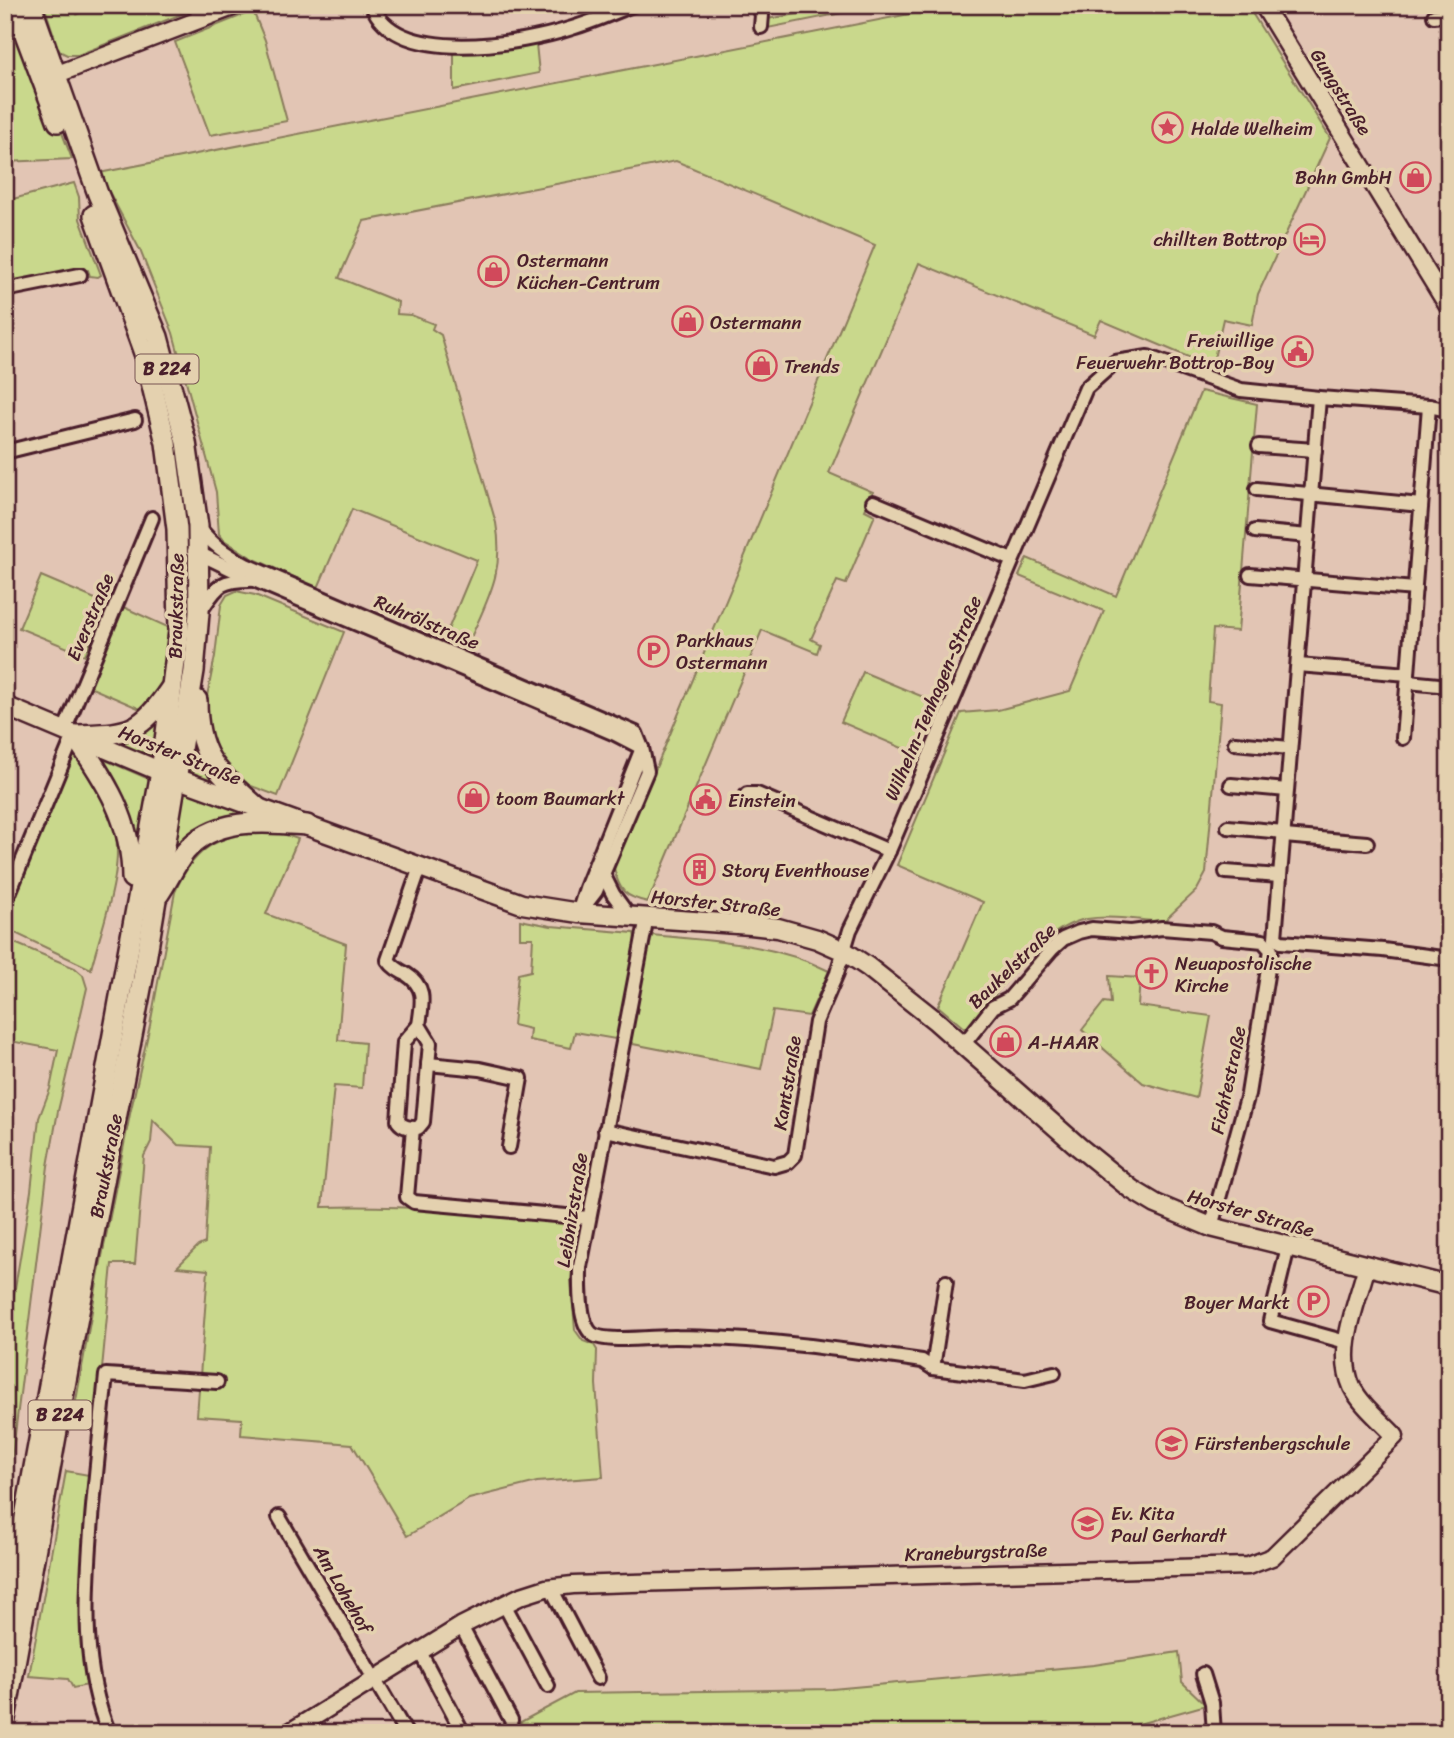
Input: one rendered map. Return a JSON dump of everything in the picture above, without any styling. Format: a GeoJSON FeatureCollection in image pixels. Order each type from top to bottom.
{"type":"FeatureCollection","features":[{"type":"Feature","properties":{"kind":"main road","name":"Braukstraße"},"geometry":{"type":"LineString","coordinates":[[5,1718],[143,978],[168,775],[179,631],[177,537],[166,443],[144,354],[125,296],[13,5]]}},
{"type":"Feature","properties":{"kind":"main road","name":"Braukstraße"},"geometry":{"type":"LineString","coordinates":[[5,1626],[133,921],[194,671],[199,613],[198,526],[186,442],[159,337],[98,194],[31,5]]}},
{"type":"Feature","properties":{"kind":"main road"},"geometry":{"type":"LineString","coordinates":[[194,671],[201,738],[210,760],[228,782],[258,808]]}},
{"type":"Feature","properties":{"kind":"main road"},"geometry":{"type":"LineString","coordinates":[[69,733],[113,734],[129,730],[154,713],[174,684]]}},
{"type":"Feature","properties":{"kind":"main road","name":"Horster Straße"},"geometry":{"type":"LineString","coordinates":[[5,705],[168,775],[522,904],[579,913],[778,928],[844,951],[869,967],[911,1001],[1131,1189],[1175,1213],[1211,1227],[1449,1286]]}},
{"type":"Feature","properties":{"kind":"main road"},"geometry":{"type":"LineString","coordinates":[[69,733],[106,781],[123,819],[132,858],[133,921]]}},
{"type":"Feature","properties":{"kind":"main road"},"geometry":{"type":"LineString","coordinates":[[153,904],[184,853],[194,843],[220,828],[260,822],[307,825]]}},
{"type":"Feature","properties":{"kind":"street"},"geometry":{"type":"LineString","coordinates":[[55,75],[197,12],[238,5]]}},
{"type":"Feature","properties":{"kind":"street"},"geometry":{"type":"LineString","coordinates":[[372,5],[381,21],[403,36],[430,44],[451,45],[533,38],[572,29],[633,5]]}},
{"type":"Feature","properties":{"kind":"street"},"geometry":{"type":"LineString","coordinates":[[758,5],[762,15],[761,27]]}},
{"type":"Feature","properties":{"kind":"street","name":"Gungstraße"},"geometry":{"type":"LineString","coordinates":[[1263,5],[1449,308]]}},
{"type":"Feature","properties":{"kind":"street"},"geometry":{"type":"LineString","coordinates":[[1434,16],[1449,15]]}},
{"type":"Feature","properties":{"kind":"street"},"geometry":{"type":"LineString","coordinates":[[5,290],[80,275]]}},
{"type":"Feature","properties":{"kind":"street","name":"Wilhelm-Tenhagen-Straße"},"geometry":{"type":"LineString","coordinates":[[844,951],[850,930],[889,851],[1086,388],[1115,362],[1148,357],[1241,390],[1449,410]]}},
{"type":"Feature","properties":{"kind":"street"},"geometry":{"type":"LineString","coordinates":[[1319,398],[1275,934],[1278,941],[1449,959]]}},
{"type":"Feature","properties":{"kind":"street"},"geometry":{"type":"LineString","coordinates":[[1403,738],[1429,406]]}},
{"type":"Feature","properties":{"kind":"street"},"geometry":{"type":"LineString","coordinates":[[5,452],[135,421]]}},
{"type":"Feature","properties":{"kind":"street"},"geometry":{"type":"LineString","coordinates":[[1259,446],[1315,450]]}},
{"type":"Feature","properties":{"kind":"street"},"geometry":{"type":"LineString","coordinates":[[1257,489],[1421,505]]}},
{"type":"Feature","properties":{"kind":"street"},"geometry":{"type":"LineString","coordinates":[[873,502],[1012,560]]}},
{"type":"Feature","properties":{"kind":"street","name":"Everstraße"},"geometry":{"type":"LineString","coordinates":[[69,733],[152,518]]}},
{"type":"Feature","properties":{"kind":"street","name":"Ruhrölstraße"},"geometry":{"type":"LineString","coordinates":[[198,526],[221,551],[246,565],[636,733],[642,748]]}},
{"type":"Feature","properties":{"kind":"street"},"geometry":{"type":"LineString","coordinates":[[1255,531],[1308,536]]}},
{"type":"Feature","properties":{"kind":"street","name":"Braukstraße"},"geometry":{"type":"LineString","coordinates":[[177,537],[199,555],[254,580]]}},
{"type":"Feature","properties":{"kind":"street"},"geometry":{"type":"LineString","coordinates":[[1250,575],[1415,589]]}},
{"type":"Feature","properties":{"kind":"street","name":"Braukstraße"},"geometry":{"type":"LineString","coordinates":[[199,613],[220,585],[231,580],[254,580]]}},
{"type":"Feature","properties":{"kind":"street","name":"Ruhrölstraße"},"geometry":{"type":"LineString","coordinates":[[254,580],[615,734],[642,748]]}},
{"type":"Feature","properties":{"kind":"street"},"geometry":{"type":"LineString","coordinates":[[1298,665],[1449,685]]}},
{"type":"Feature","properties":{"kind":"street"},"geometry":{"type":"LineString","coordinates":[[5,902],[69,733]]}},
{"type":"Feature","properties":{"kind":"street"},"geometry":{"type":"LineString","coordinates":[[1235,743],[1290,748]]}},
{"type":"Feature","properties":{"kind":"street"},"geometry":{"type":"LineString","coordinates":[[579,913],[596,891],[647,771],[642,748]]}},
{"type":"Feature","properties":{"kind":"street"},"geometry":{"type":"LineString","coordinates":[[579,913],[586,888],[642,748]]}},
{"type":"Feature","properties":{"kind":"street"},"geometry":{"type":"LineString","coordinates":[[1231,785],[1287,790]]}},
{"type":"Feature","properties":{"kind":"street"},"geometry":{"type":"LineString","coordinates":[[747,794],[757,794],[889,851]]}},
{"type":"Feature","properties":{"kind":"street"},"geometry":{"type":"LineString","coordinates":[[1228,827],[1367,843]]}},
{"type":"Feature","properties":{"kind":"street"},"geometry":{"type":"LineString","coordinates":[[419,1025],[430,1043],[424,1122],[418,1128],[413,1128],[401,1125],[398,1121],[404,1042],[419,1025],[422,989],[414,979],[392,967],[388,960],[420,867]]}},
{"type":"Feature","properties":{"kind":"street"},"geometry":{"type":"LineString","coordinates":[[1226,872],[1280,876]]}},
{"type":"Feature","properties":{"kind":"street"},"geometry":{"type":"LineString","coordinates":[[603,874],[612,894],[638,916]]}},
{"type":"Feature","properties":{"kind":"street","name":"Leibnizstraße"},"geometry":{"type":"LineString","coordinates":[[638,916],[605,1130],[580,1267],[584,1321],[592,1333],[604,1338],[677,1337],[802,1344],[922,1361],[933,1368],[1024,1380],[1054,1373]]}},
{"type":"Feature","properties":{"kind":"street","name":"Baukelstraße"},"geometry":{"type":"LineString","coordinates":[[963,1045],[993,1007],[1009,999],[1052,949],[1063,939],[1079,932],[1092,929],[1131,932],[1162,928],[1211,932],[1222,937],[1263,942]]}},
{"type":"Feature","properties":{"kind":"street","name":"Fichtestraße"},"geometry":{"type":"LineString","coordinates":[[1211,1227],[1248,1094],[1271,950],[1263,942]]}},
{"type":"Feature","properties":{"kind":"street","name":"Kantstraße"},"geometry":{"type":"LineString","coordinates":[[605,1130],[768,1165],[788,1162],[797,1146],[816,1022],[844,951]]}},
{"type":"Feature","properties":{"kind":"street"},"geometry":{"type":"LineString","coordinates":[[428,1064],[480,1069],[521,1078],[509,1147]]}},
{"type":"Feature","properties":{"kind":"street"},"geometry":{"type":"LineString","coordinates":[[413,1128],[407,1197],[414,1202],[588,1218]]}},
{"type":"Feature","properties":{"kind":"street"},"geometry":{"type":"LineString","coordinates":[[1288,1247],[1270,1321],[1346,1342],[1367,1265]]}},
{"type":"Feature","properties":{"kind":"street"},"geometry":{"type":"LineString","coordinates":[[933,1368],[946,1282]]}},
{"type":"Feature","properties":{"kind":"street","name":"Kraneburgstraße"},"geometry":{"type":"LineString","coordinates":[[288,1733],[461,1626],[520,1596],[551,1588],[632,1583],[1248,1566],[1272,1557],[1289,1542],[1395,1436],[1359,1398],[1352,1386],[1346,1363],[1346,1342]]}},
{"type":"Feature","properties":{"kind":"street"},"geometry":{"type":"LineString","coordinates":[[109,1733],[89,1664],[86,1594],[106,1375],[217,1382]]}},
{"type":"Feature","properties":{"kind":"street","name":"Am Lohehof"},"geometry":{"type":"LineString","coordinates":[[279,1517],[375,1680]]}},
{"type":"Feature","properties":{"kind":"street"},"geometry":{"type":"LineString","coordinates":[[551,1588],[598,1678]]}},
{"type":"Feature","properties":{"kind":"street"},"geometry":{"type":"LineString","coordinates":[[504,1604],[548,1686]]}},
{"type":"Feature","properties":{"kind":"street"},"geometry":{"type":"LineString","coordinates":[[461,1626],[512,1720]]}},
{"type":"Feature","properties":{"kind":"street"},"geometry":{"type":"LineString","coordinates":[[420,1652],[462,1731]]}},
{"type":"Feature","properties":{"kind":"street"},"geometry":{"type":"LineString","coordinates":[[1203,1674],[1212,1703],[1214,1733]]}},
{"type":"Feature","properties":{"kind":"street"},"geometry":{"type":"LineString","coordinates":[[375,1680],[405,1733]]}},
{"type":"Feature","properties":{"kind":"green space"},"geometry":{"type":"Polygon","coordinates":[[[5,5],[13,5],[72,159],[5,162],[5,5]]]}},
{"type":"Feature","properties":{"kind":"green space"},"geometry":{"type":"Polygon","coordinates":[[[44,5],[75,5],[77,14],[98,5],[185,5],[187,12],[78,55],[67,55],[59,51],[44,5]]]}},
{"type":"Feature","properties":{"kind":"green space"},"geometry":{"type":"Polygon","coordinates":[[[955,5],[1247,5],[1330,138],[1258,294],[1252,325],[1223,319],[1212,367],[1101,320],[1094,335],[919,263],[829,473],[873,492],[865,510],[875,515],[846,584],[837,581],[811,639],[820,644],[817,653],[762,630],[648,902],[634,898],[621,888],[614,868],[875,245],[676,161],[364,221],[339,278],[398,302],[397,314],[411,315],[434,324],[432,329],[441,335],[496,523],[496,571],[488,598],[469,642],[447,632],[477,560],[352,509],[318,588],[252,558],[219,534],[216,492],[173,333],[140,250],[99,173],[955,5]]]}},
{"type":"Feature","properties":{"kind":"green space"},"geometry":{"type":"Polygon","coordinates":[[[823,6],[872,7],[763,29],[767,19],[823,10],[823,6]]]}},
{"type":"Feature","properties":{"kind":"green space"},"geometry":{"type":"Polygon","coordinates":[[[253,11],[265,40],[287,121],[210,135],[175,42],[253,11]]]}},
{"type":"Feature","properties":{"kind":"green space"},"geometry":{"type":"Polygon","coordinates":[[[536,44],[539,73],[454,90],[454,53],[536,44]]]}},
{"type":"Feature","properties":{"kind":"green space"},"geometry":{"type":"Polygon","coordinates":[[[74,183],[79,197],[80,219],[101,275],[90,276],[88,270],[5,283],[5,201],[74,183]]]}},
{"type":"Feature","properties":{"kind":"green space"},"geometry":{"type":"Polygon","coordinates":[[[1201,391],[1257,404],[1238,631],[1213,629],[1208,701],[1221,703],[1206,873],[1197,890],[1163,922],[1096,918],[1070,924],[1053,934],[1022,963],[969,1027],[964,1028],[938,1006],[983,902],[897,865],[961,713],[998,710],[1070,691],[1104,611],[1019,576],[1027,558],[1116,596],[1201,391]]]}},
{"type":"Feature","properties":{"kind":"green space"},"geometry":{"type":"Polygon","coordinates":[[[41,576],[107,604],[85,655],[19,628],[41,576]]]}},
{"type":"Feature","properties":{"kind":"green space"},"geometry":{"type":"Polygon","coordinates":[[[236,591],[255,595],[344,632],[278,796],[246,784],[231,772],[213,744],[206,725],[207,696],[221,605],[227,595],[236,591]]]}},
{"type":"Feature","properties":{"kind":"green space"},"geometry":{"type":"Polygon","coordinates":[[[121,606],[170,628],[161,689],[145,711],[87,686],[121,606]]]}},
{"type":"Feature","properties":{"kind":"green space"},"geometry":{"type":"Polygon","coordinates":[[[863,672],[938,703],[916,754],[841,722],[863,672]]]}},
{"type":"Feature","properties":{"kind":"green space"},"geometry":{"type":"Polygon","coordinates":[[[160,714],[156,754],[146,757],[111,742],[160,714]]]}},
{"type":"Feature","properties":{"kind":"green space"},"geometry":{"type":"Polygon","coordinates":[[[192,733],[219,781],[216,783],[193,773],[186,766],[192,733]]]}},
{"type":"Feature","properties":{"kind":"green space"},"geometry":{"type":"Polygon","coordinates":[[[72,757],[77,757],[101,798],[110,815],[116,840],[115,877],[91,969],[15,933],[6,923],[5,917],[72,757]]]}},
{"type":"Feature","properties":{"kind":"green space"},"geometry":{"type":"Polygon","coordinates":[[[103,759],[149,779],[151,783],[139,850],[125,800],[102,762],[103,759]]]}},
{"type":"Feature","properties":{"kind":"green space"},"geometry":{"type":"Polygon","coordinates":[[[184,793],[191,793],[246,814],[172,860],[184,793]]]}},
{"type":"Feature","properties":{"kind":"green space"},"geometry":{"type":"Polygon","coordinates":[[[256,832],[283,834],[298,839],[266,914],[346,944],[338,1040],[365,1043],[362,1088],[334,1086],[322,1207],[417,1208],[573,1222],[577,1230],[571,1280],[575,1330],[583,1341],[594,1345],[597,1350],[596,1384],[603,1477],[537,1482],[469,1499],[407,1536],[352,1444],[241,1435],[242,1419],[197,1416],[208,1270],[177,1267],[198,1246],[205,1243],[210,1147],[178,1145],[153,1120],[151,1142],[144,1156],[135,1264],[112,1264],[99,1400],[94,1416],[74,1412],[98,1277],[175,892],[189,866],[206,849],[228,838],[256,832]]]}},
{"type":"Feature","properties":{"kind":"green space"},"geometry":{"type":"Polygon","coordinates":[[[520,920],[551,926],[634,933],[634,952],[615,1039],[575,1032],[571,1048],[529,1040],[530,1029],[513,1025],[518,974],[531,971],[533,938],[520,938],[520,920]]]}},
{"type":"Feature","properties":{"kind":"green space"},"geometry":{"type":"Polygon","coordinates":[[[652,935],[765,949],[787,954],[829,971],[809,1016],[773,1011],[761,1069],[633,1044],[629,1040],[652,935]]]}},
{"type":"Feature","properties":{"kind":"green space"},"geometry":{"type":"Polygon","coordinates":[[[5,939],[75,968],[83,975],[87,988],[48,1166],[5,1516],[5,1321],[12,1306],[31,1191],[39,1118],[50,1089],[58,1050],[5,1040],[5,939]]]}},
{"type":"Feature","properties":{"kind":"green space"},"geometry":{"type":"Polygon","coordinates":[[[1109,976],[1140,978],[1138,1006],[1211,1016],[1196,1098],[1143,1083],[1082,1030],[1104,1002],[1111,1003],[1109,976]]]}},
{"type":"Feature","properties":{"kind":"green space"},"geometry":{"type":"Polygon","coordinates":[[[66,1471],[89,1475],[81,1606],[88,1685],[73,1688],[68,1679],[29,1676],[66,1471]]]}},
{"type":"Feature","properties":{"kind":"green space"},"geometry":{"type":"Polygon","coordinates":[[[1179,1652],[1182,1682],[1206,1705],[1107,1733],[500,1733],[575,1693],[832,1689],[1094,1665],[1179,1652]]]}},
{"type":"Feature","properties":{"kind":"place","name":"Halde Welheim"},"geometry":{"type":"Point","coordinates":[1168,128]}},
{"type":"Feature","properties":{"kind":"place","name":"Bohn GmbH"},"geometry":{"type":"Point","coordinates":[1415,177]}},
{"type":"Feature","properties":{"kind":"place","name":"chillten Bottrop"},"geometry":{"type":"Point","coordinates":[1310,239]}},
{"type":"Feature","properties":{"kind":"place","name":"Ostermann Küchen-Centrum"},"geometry":{"type":"Point","coordinates":[494,271]}},
{"type":"Feature","properties":{"kind":"place","name":"Ostermann"},"geometry":{"type":"Point","coordinates":[687,322]}},
{"type":"Feature","properties":{"kind":"place","name":"Freiwillige Feuerwehr Bottrop-Boy"},"geometry":{"type":"Point","coordinates":[1297,351]}},
{"type":"Feature","properties":{"kind":"place","name":"Trends"},"geometry":{"type":"Point","coordinates":[761,366]}},
{"type":"Feature","properties":{"kind":"place","name":"Parkhaus Ostermann"},"geometry":{"type":"Point","coordinates":[653,651]}},
{"type":"Feature","properties":{"kind":"place","name":"toom Baumarkt"},"geometry":{"type":"Point","coordinates":[473,798]}},
{"type":"Feature","properties":{"kind":"place","name":"Einstein"},"geometry":{"type":"Point","coordinates":[705,800]}},
{"type":"Feature","properties":{"kind":"place","name":"Story Eventhouse"},"geometry":{"type":"Point","coordinates":[699,870]}},
{"type":"Feature","properties":{"kind":"place","name":"Neuapostolische Kirche"},"geometry":{"type":"Point","coordinates":[1152,974]}},
{"type":"Feature","properties":{"kind":"place","name":"A-HAAR"},"geometry":{"type":"Point","coordinates":[1005,1042]}},
{"type":"Feature","properties":{"kind":"place","name":"Boyer Markt"},"geometry":{"type":"Point","coordinates":[1313,1302]}},
{"type":"Feature","properties":{"kind":"place","name":"Fürstenbergschule"},"geometry":{"type":"Point","coordinates":[1172,1443]}},
{"type":"Feature","properties":{"kind":"place","name":"Ev. Kita Paul Gerhardt"},"geometry":{"type":"Point","coordinates":[1088,1524]}}]}
